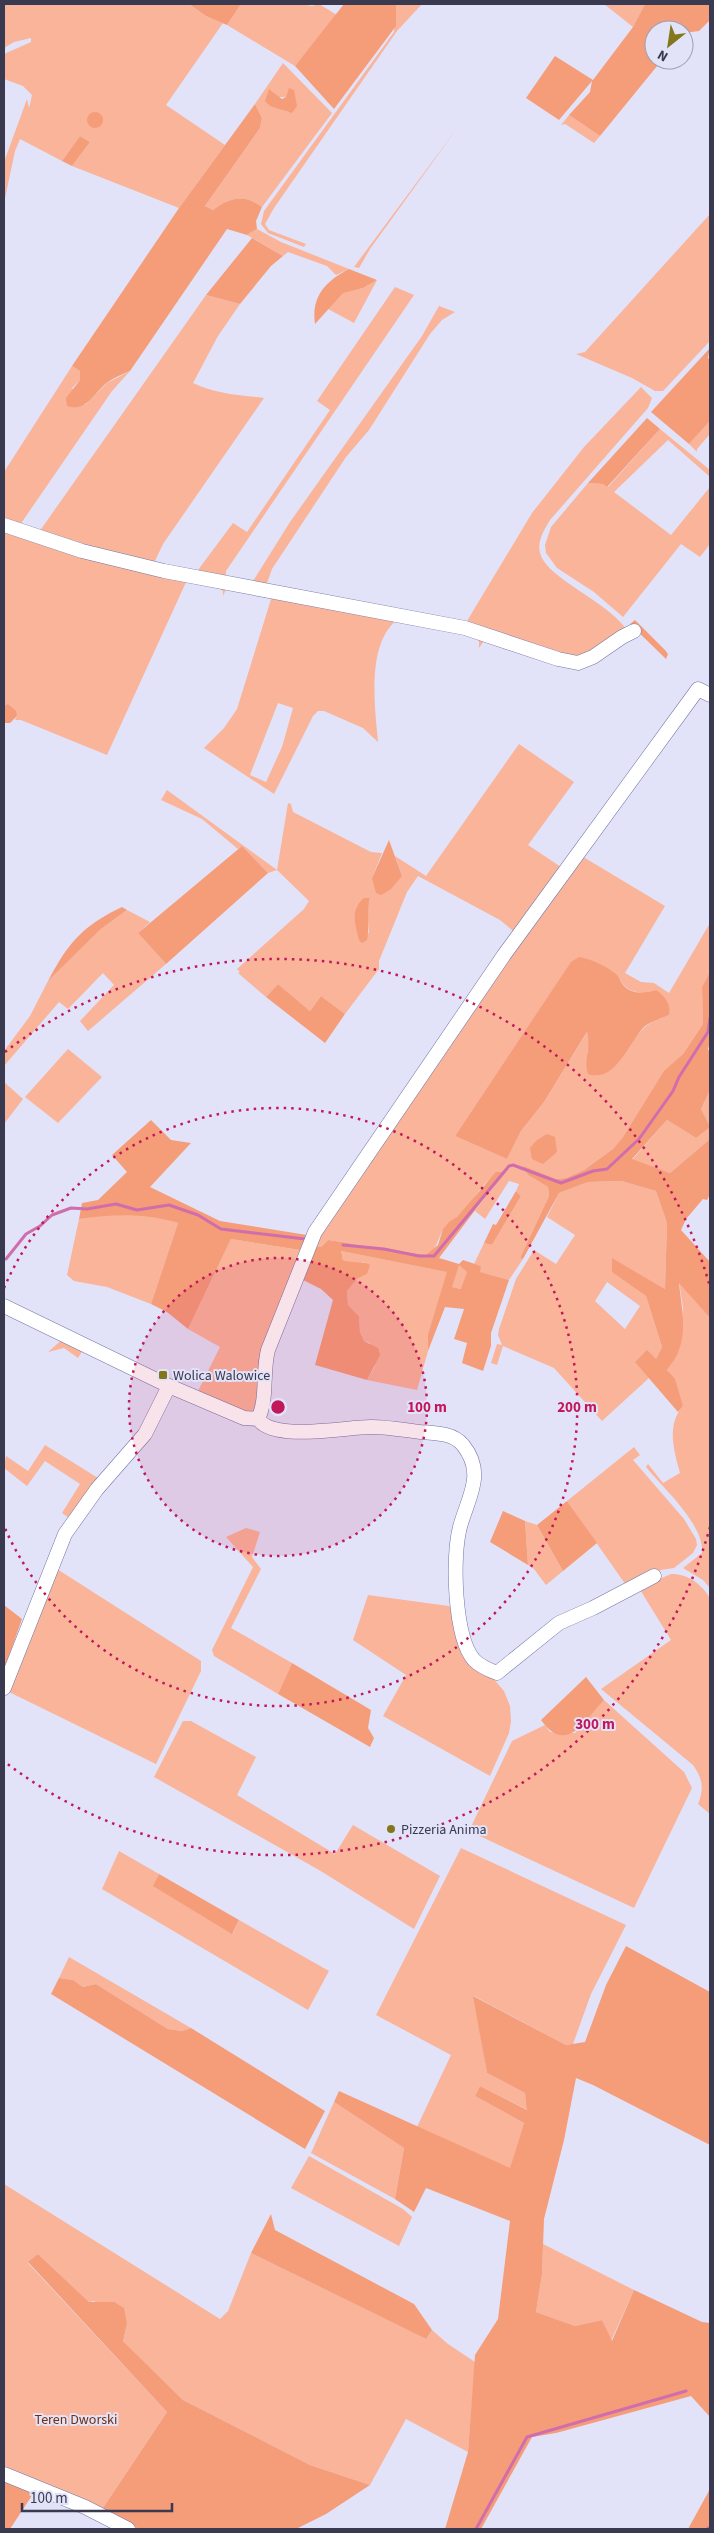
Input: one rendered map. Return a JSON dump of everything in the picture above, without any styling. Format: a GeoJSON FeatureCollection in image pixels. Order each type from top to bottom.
{"type":"FeatureCollection","features":[{"type":"Feature","properties":{"kind":"street"},"geometry":{"type":"LineString","coordinates":[[4,524],[82,551],[155,569],[275,594],[464,628],[558,659],[578,663],[593,657],[634,631]]}},
{"type":"Feature","properties":{"kind":"street"},"geometry":{"type":"LineString","coordinates":[[258,1419],[264,1400],[264,1370],[268,1350],[315,1232],[554,884],[698,689],[710,695]]}},
{"type":"Feature","properties":{"kind":"street"},"geometry":{"type":"LineString","coordinates":[[4,1306],[169,1386],[244,1418],[258,1419],[266,1427],[291,1432],[372,1427],[448,1435],[462,1444],[471,1460],[475,1476],[470,1499],[460,1527],[456,1564],[458,1612],[463,1641],[474,1660],[485,1668],[497,1673],[559,1623],[593,1608],[654,1576]]}},
{"type":"Feature","properties":{"kind":"street"},"geometry":{"type":"LineString","coordinates":[[4,1688],[65,1534],[97,1489],[145,1434],[169,1386]]}},
{"type":"Feature","properties":{"kind":"street"},"geometry":{"type":"LineString","coordinates":[[4,2474],[85,2507],[128,2529]]}},
{"type":"Feature","properties":{"kind":"green space"},"geometry":{"type":"Polygon","coordinates":[[[4,4],[189,4],[206,16],[223,23],[166,105],[225,145],[179,208],[72,166],[90,142],[80,136],[62,161],[20,139],[15,151],[4,203],[4,162],[27,99],[29,108],[32,95],[23,86],[4,79],[4,54],[31,42],[31,38],[14,42],[4,48],[4,4]]]}},
{"type":"Feature","properties":{"kind":"green space"},"geometry":{"type":"Polygon","coordinates":[[[241,4],[301,4],[312,6],[319,4],[337,15],[295,66],[227,25],[241,4]]]}},
{"type":"Feature","properties":{"kind":"green space"},"geometry":{"type":"Polygon","coordinates":[[[396,4],[422,4],[397,31],[274,208],[265,224],[269,230],[306,244],[304,247],[268,233],[261,224],[264,211],[394,32],[396,4]]]}},
{"type":"Feature","properties":{"kind":"green space"},"geometry":{"type":"Polygon","coordinates":[[[604,4],[645,4],[633,27],[604,4]]]}},
{"type":"Feature","properties":{"kind":"green space"},"geometry":{"type":"Polygon","coordinates":[[[283,63],[332,113],[262,207],[249,200],[238,199],[226,202],[213,210],[205,206],[260,128],[262,118],[255,104],[283,63]],[[273,91],[278,107],[288,112],[286,97],[277,97],[273,91]]]}},
{"type":"Feature","properties":{"kind":"green space"},"geometry":{"type":"Polygon","coordinates":[[[569,115],[600,136],[594,143],[565,124],[561,125],[569,115]]]}},
{"type":"Feature","properties":{"kind":"green space"},"geometry":{"type":"Polygon","coordinates":[[[458,127],[370,249],[359,268],[354,267],[458,127]]]}},
{"type":"Feature","properties":{"kind":"green space"},"geometry":{"type":"Polygon","coordinates":[[[710,214],[710,341],[663,391],[655,391],[632,378],[576,354],[585,352],[710,214]]]}},
{"type":"Feature","properties":{"kind":"green space"},"geometry":{"type":"Polygon","coordinates":[[[257,229],[281,242],[349,269],[336,275],[327,266],[288,252],[283,256],[247,235],[257,229]]]}},
{"type":"Feature","properties":{"kind":"green space"},"geometry":{"type":"Polygon","coordinates":[[[377,280],[354,323],[328,309],[343,292],[363,288],[377,280]]]}},
{"type":"Feature","properties":{"kind":"green space"},"geometry":{"type":"Polygon","coordinates":[[[395,287],[414,295],[226,571],[226,577],[248,583],[253,581],[290,522],[422,336],[439,306],[455,312],[442,320],[430,334],[369,430],[346,457],[272,569],[265,589],[195,574],[233,523],[247,532],[330,410],[317,401],[395,287]]]}},
{"type":"Feature","properties":{"kind":"green space"},"geometry":{"type":"Polygon","coordinates":[[[206,295],[240,304],[218,336],[193,383],[219,392],[264,398],[163,544],[153,565],[39,532],[206,295]]]}},
{"type":"Feature","properties":{"kind":"green space"},"geometry":{"type":"Polygon","coordinates":[[[72,366],[80,371],[80,380],[72,388],[85,405],[107,383],[130,371],[112,391],[22,522],[21,528],[4,522],[4,472],[72,366]]]}},
{"type":"Feature","properties":{"kind":"green space"},"geometry":{"type":"Polygon","coordinates":[[[641,387],[652,398],[648,408],[550,520],[539,544],[540,553],[553,571],[605,609],[626,629],[581,660],[464,626],[532,513],[584,447],[641,387]]]}},
{"type":"Feature","properties":{"kind":"green space"},"geometry":{"type":"Polygon","coordinates":[[[710,421],[710,434],[697,449],[697,452],[689,444],[710,421]]]}},
{"type":"Feature","properties":{"kind":"green space"},"geometry":{"type":"Polygon","coordinates":[[[660,429],[710,470],[710,477],[668,440],[614,492],[671,535],[710,487],[710,544],[700,557],[681,544],[623,617],[594,592],[557,568],[546,553],[545,545],[551,527],[588,483],[603,484],[608,487],[660,429]]]}},
{"type":"Feature","properties":{"kind":"green space"},"geometry":{"type":"Polygon","coordinates":[[[4,529],[227,587],[223,596],[223,591],[215,586],[187,580],[107,755],[21,720],[15,720],[17,716],[8,704],[4,705],[4,529]]]}},
{"type":"Feature","properties":{"kind":"green space"},"geometry":{"type":"Polygon","coordinates":[[[272,596],[386,616],[466,634],[397,620],[387,631],[377,660],[375,712],[378,742],[363,728],[324,711],[318,711],[313,716],[274,794],[204,748],[224,728],[237,709],[272,596]],[[278,703],[250,775],[266,782],[282,747],[293,708],[278,703]]]}},
{"type":"Feature","properties":{"kind":"green space"},"geometry":{"type":"Polygon","coordinates":[[[468,634],[486,638],[479,648],[479,641],[468,634]]]}},
{"type":"Feature","properties":{"kind":"green space"},"geometry":{"type":"Polygon","coordinates":[[[519,744],[574,782],[528,845],[561,867],[513,936],[512,930],[500,920],[418,876],[407,892],[379,961],[379,969],[345,1014],[321,996],[310,1011],[278,984],[266,997],[238,973],[240,972],[237,969],[304,909],[309,901],[277,870],[288,803],[291,804],[293,812],[371,852],[382,853],[372,878],[402,876],[395,856],[426,876],[519,744]],[[364,898],[362,943],[369,932],[367,910],[370,899],[364,898]]]}},
{"type":"Feature","properties":{"kind":"green space"},"geometry":{"type":"Polygon","coordinates":[[[167,790],[277,870],[268,873],[242,846],[238,849],[202,819],[161,800],[167,790]]]}},
{"type":"Feature","properties":{"kind":"green space"},"geometry":{"type":"Polygon","coordinates":[[[580,855],[665,906],[625,973],[641,982],[654,983],[669,993],[710,923],[710,972],[702,987],[703,1024],[683,1054],[664,1072],[623,1137],[613,1149],[584,1170],[566,1178],[556,1179],[524,1167],[528,1175],[548,1187],[549,1196],[520,1258],[523,1259],[509,1280],[479,1272],[481,1266],[474,1264],[484,1243],[492,1245],[521,1196],[516,1191],[519,1184],[509,1181],[485,1219],[475,1211],[504,1172],[489,1180],[463,1211],[446,1225],[436,1246],[426,1255],[328,1240],[321,1247],[313,1246],[580,855]],[[571,963],[455,1136],[507,1159],[521,1131],[544,1102],[588,1031],[590,1040],[587,1053],[595,1076],[611,1068],[647,1026],[669,1015],[656,990],[634,991],[625,986],[618,976],[571,963]]]}},
{"type":"Feature","properties":{"kind":"green space"},"geometry":{"type":"Polygon","coordinates":[[[127,910],[150,922],[138,933],[166,964],[88,1031],[80,1021],[114,985],[103,973],[68,1009],[59,1002],[4,1066],[4,1051],[30,1016],[48,981],[101,929],[127,910]]]}},
{"type":"Feature","properties":{"kind":"green space"},"geometry":{"type":"Polygon","coordinates":[[[68,1049],[102,1077],[58,1123],[25,1097],[68,1049]]]}},
{"type":"Feature","properties":{"kind":"green space"},"geometry":{"type":"Polygon","coordinates":[[[4,1082],[23,1099],[4,1124],[4,1082]]]}},
{"type":"Feature","properties":{"kind":"green space"},"geometry":{"type":"Polygon","coordinates":[[[710,1090],[710,1139],[670,1173],[632,1160],[667,1120],[696,1138],[709,1127],[701,1109],[710,1090]]]}},
{"type":"Feature","properties":{"kind":"green space"},"geometry":{"type":"Polygon","coordinates":[[[621,1181],[656,1191],[667,1223],[665,1289],[613,1259],[613,1272],[646,1296],[662,1347],[656,1359],[635,1361],[649,1378],[602,1421],[554,1368],[503,1346],[497,1365],[491,1363],[497,1344],[502,1345],[498,1335],[499,1329],[516,1279],[534,1250],[556,1264],[575,1235],[547,1217],[559,1193],[588,1182],[621,1181]],[[607,1282],[595,1301],[625,1329],[640,1306],[607,1282]]]}},
{"type":"Feature","properties":{"kind":"green space"},"geometry":{"type":"Polygon","coordinates":[[[112,1214],[156,1216],[178,1223],[151,1304],[107,1287],[74,1281],[67,1275],[79,1219],[112,1214]]]}},
{"type":"Feature","properties":{"kind":"green space"},"geometry":{"type":"Polygon","coordinates":[[[231,1239],[300,1250],[260,1359],[259,1407],[251,1415],[197,1393],[220,1347],[188,1329],[231,1239]]]}},
{"type":"Feature","properties":{"kind":"green space"},"geometry":{"type":"Polygon","coordinates":[[[341,1251],[448,1272],[428,1334],[428,1351],[417,1390],[367,1380],[375,1366],[370,1343],[364,1341],[360,1332],[359,1316],[348,1305],[347,1291],[357,1279],[367,1274],[364,1262],[350,1263],[343,1260],[341,1251]]]}},
{"type":"Feature","properties":{"kind":"green space"},"geometry":{"type":"Polygon","coordinates":[[[459,1264],[467,1272],[462,1289],[451,1287],[459,1264]]]}},
{"type":"Feature","properties":{"kind":"green space"},"geometry":{"type":"Polygon","coordinates":[[[679,1282],[710,1318],[710,1588],[703,1580],[683,1568],[702,1553],[697,1531],[681,1507],[646,1467],[648,1464],[663,1483],[680,1473],[674,1447],[673,1430],[678,1413],[683,1406],[667,1370],[679,1350],[683,1308],[679,1282]]]}},
{"type":"Feature","properties":{"kind":"green space"},"geometry":{"type":"Polygon","coordinates":[[[65,1337],[85,1347],[78,1358],[64,1348],[48,1352],[65,1337]]]}},
{"type":"Feature","properties":{"kind":"green space"},"geometry":{"type":"Polygon","coordinates":[[[45,1445],[98,1478],[69,1518],[62,1513],[80,1484],[45,1461],[27,1486],[4,1468],[6,1456],[28,1471],[45,1445]]]}},
{"type":"Feature","properties":{"kind":"green space"},"geometry":{"type":"Polygon","coordinates":[[[634,1447],[640,1455],[633,1460],[684,1519],[696,1539],[697,1545],[693,1553],[674,1568],[661,1570],[628,1588],[567,1501],[634,1447]]]}},
{"type":"Feature","properties":{"kind":"green space"},"geometry":{"type":"Polygon","coordinates":[[[525,1521],[537,1525],[563,1571],[546,1585],[534,1569],[528,1565],[525,1521]]]}},
{"type":"Feature","properties":{"kind":"green space"},"geometry":{"type":"Polygon","coordinates":[[[246,1528],[260,1532],[252,1557],[261,1569],[231,1628],[292,1663],[278,1694],[214,1656],[212,1650],[253,1567],[226,1537],[246,1528]]]}},
{"type":"Feature","properties":{"kind":"green space"},"geometry":{"type":"Polygon","coordinates":[[[57,1569],[201,1661],[201,1671],[156,1764],[9,1692],[57,1569]]]}},
{"type":"Feature","properties":{"kind":"green space"},"geometry":{"type":"Polygon","coordinates":[[[671,1574],[677,1574],[694,1581],[703,1588],[710,1598],[710,1814],[698,1804],[701,1784],[699,1775],[693,1765],[601,1689],[671,1640],[639,1588],[671,1574]]]}},
{"type":"Feature","properties":{"kind":"green space"},"geometry":{"type":"Polygon","coordinates":[[[368,1595],[456,1607],[458,1638],[504,1691],[510,1706],[511,1721],[509,1733],[490,1776],[383,1716],[406,1675],[353,1640],[368,1595]]]}},
{"type":"Feature","properties":{"kind":"green space"},"geometry":{"type":"Polygon","coordinates":[[[604,1700],[684,1772],[692,1788],[634,1908],[469,1831],[512,1741],[545,1725],[550,1732],[575,1733],[604,1700]]]}},
{"type":"Feature","properties":{"kind":"green space"},"geometry":{"type":"Polygon","coordinates":[[[183,1721],[191,1721],[256,1757],[237,1795],[335,1854],[353,1825],[440,1876],[414,1929],[319,1870],[154,1777],[183,1721]]]}},
{"type":"Feature","properties":{"kind":"green space"},"geometry":{"type":"Polygon","coordinates":[[[461,1848],[626,1925],[591,1994],[573,2044],[566,2045],[474,1996],[487,2073],[525,2093],[528,2110],[480,2086],[475,2096],[524,2123],[510,2169],[417,2127],[451,2055],[376,2015],[461,1848]]]}},
{"type":"Feature","properties":{"kind":"green space"},"geometry":{"type":"Polygon","coordinates":[[[119,1851],[159,1874],[154,1886],[233,1933],[239,1920],[329,1971],[308,2010],[102,1889],[119,1851]]]}},
{"type":"Feature","properties":{"kind":"green space"},"geometry":{"type":"Polygon","coordinates":[[[69,1957],[191,2028],[182,2031],[168,2029],[96,1984],[83,1987],[73,1980],[59,1978],[69,1957]]]}},
{"type":"Feature","properties":{"kind":"green space"},"geometry":{"type":"Polygon","coordinates":[[[334,2102],[404,2148],[395,2199],[311,2153],[334,2102]]]}},
{"type":"Feature","properties":{"kind":"green space"},"geometry":{"type":"Polygon","coordinates":[[[309,2156],[403,2209],[412,2217],[399,2246],[291,2188],[309,2156]]]}},
{"type":"Feature","properties":{"kind":"green space","name":"Teren Dworski"},"geometry":{"type":"Polygon","coordinates":[[[4,2184],[220,2319],[228,2311],[251,2253],[426,2339],[432,2330],[448,2344],[475,2362],[468,2452],[406,2419],[370,2485],[310,2465],[183,2400],[123,2341],[127,2324],[94,2301],[89,2302],[38,2254],[28,2263],[167,2412],[101,2511],[4,2469],[4,2184]]]}},
{"type":"Feature","properties":{"kind":"green space"},"geometry":{"type":"Polygon","coordinates":[[[543,2244],[634,2290],[611,2341],[602,2320],[575,2326],[536,2312],[542,2274],[543,2244]]]}},
{"type":"Feature","properties":{"kind":"shaded area"},"geometry":{"type":"Polygon","coordinates":[[[189,4],[241,4],[227,25],[206,16],[189,4]]]}},
{"type":"Feature","properties":{"kind":"shaded area"},"geometry":{"type":"Polygon","coordinates":[[[344,4],[396,4],[396,26],[334,109],[295,66],[344,4]]]}},
{"type":"Feature","properties":{"kind":"shaded area"},"geometry":{"type":"Polygon","coordinates":[[[645,4],[709,4],[710,20],[699,31],[694,32],[694,20],[644,20],[644,70],[654,70],[600,136],[569,115],[590,92],[592,81],[559,120],[526,98],[555,56],[593,80],[633,27],[645,4]]]}},
{"type":"Feature","properties":{"kind":"shaded area"},"geometry":{"type":"Polygon","coordinates":[[[289,88],[294,90],[297,106],[292,113],[270,106],[265,101],[269,89],[282,99],[286,97],[289,88]]]}},
{"type":"Feature","properties":{"kind":"shaded area"},"geometry":{"type":"Polygon","coordinates":[[[255,104],[262,118],[260,128],[205,206],[213,210],[232,200],[249,200],[262,207],[256,221],[257,229],[247,235],[227,229],[130,371],[108,382],[85,404],[74,407],[67,406],[66,398],[80,380],[80,371],[72,366],[179,208],[255,104]]]}},
{"type":"Feature","properties":{"kind":"shaded area"},"geometry":{"type":"Polygon","coordinates":[[[95,112],[103,120],[95,128],[87,120],[95,112]]]}},
{"type":"Feature","properties":{"kind":"shaded area"},"geometry":{"type":"Polygon","coordinates":[[[80,136],[90,142],[72,166],[62,161],[80,136]]]}},
{"type":"Feature","properties":{"kind":"shaded area"},"geometry":{"type":"Polygon","coordinates":[[[252,238],[283,256],[271,266],[240,304],[206,295],[252,238]]]}},
{"type":"Feature","properties":{"kind":"shaded area"},"geometry":{"type":"Polygon","coordinates":[[[349,269],[377,280],[363,288],[343,293],[315,324],[315,305],[318,297],[327,284],[349,269]]]}},
{"type":"Feature","properties":{"kind":"shaded area"},"geometry":{"type":"Polygon","coordinates":[[[710,348],[708,358],[710,360],[710,421],[689,444],[651,412],[710,348]]]}},
{"type":"Feature","properties":{"kind":"shaded area"},"geometry":{"type":"Polygon","coordinates":[[[647,418],[660,429],[607,487],[603,484],[588,483],[647,418]]]}},
{"type":"Feature","properties":{"kind":"shaded area"},"geometry":{"type":"Polygon","coordinates":[[[635,620],[665,650],[668,654],[666,659],[630,624],[635,620]]]}},
{"type":"Feature","properties":{"kind":"shaded area"},"geometry":{"type":"Polygon","coordinates":[[[8,704],[16,711],[17,716],[10,723],[4,723],[4,705],[8,704]]]}},
{"type":"Feature","properties":{"kind":"shaded area"},"geometry":{"type":"Polygon","coordinates":[[[389,840],[402,876],[391,889],[381,895],[376,893],[372,878],[389,840]]]}},
{"type":"Feature","properties":{"kind":"shaded area"},"geometry":{"type":"Polygon","coordinates":[[[242,846],[268,873],[166,964],[138,933],[242,846]]]}},
{"type":"Feature","properties":{"kind":"shaded area"},"geometry":{"type":"Polygon","coordinates":[[[364,898],[370,898],[367,940],[362,943],[359,940],[356,928],[355,912],[364,898]]]}},
{"type":"Feature","properties":{"kind":"shaded area"},"geometry":{"type":"Polygon","coordinates":[[[122,907],[127,910],[101,929],[48,981],[62,956],[86,929],[96,921],[122,907]]]}},
{"type":"Feature","properties":{"kind":"shaded area"},"geometry":{"type":"Polygon","coordinates":[[[579,957],[610,970],[631,991],[656,990],[667,1001],[669,1015],[644,1027],[614,1067],[606,1073],[598,1075],[588,1074],[586,1063],[589,1042],[587,1032],[544,1102],[521,1131],[507,1159],[455,1136],[571,962],[579,957]]]}},
{"type":"Feature","properties":{"kind":"shaded area"},"geometry":{"type":"Polygon","coordinates":[[[710,972],[710,1042],[708,1049],[710,1053],[710,1090],[701,1109],[710,1127],[696,1138],[667,1120],[632,1159],[670,1173],[710,1139],[710,1194],[707,1200],[703,1199],[686,1219],[681,1230],[710,1262],[710,1318],[679,1283],[683,1334],[678,1353],[667,1370],[675,1379],[683,1406],[678,1412],[635,1362],[647,1350],[656,1359],[662,1347],[646,1296],[612,1272],[612,1258],[665,1289],[667,1223],[656,1191],[621,1181],[588,1182],[559,1193],[523,1259],[520,1258],[549,1196],[548,1187],[528,1175],[523,1166],[556,1179],[566,1178],[584,1170],[613,1149],[623,1137],[664,1071],[683,1054],[703,1024],[702,987],[710,972]]]}},
{"type":"Feature","properties":{"kind":"shaded area"},"geometry":{"type":"Polygon","coordinates":[[[278,984],[310,1011],[321,996],[345,1014],[325,1043],[266,997],[278,984]]]}},
{"type":"Feature","properties":{"kind":"shaded area"},"geometry":{"type":"Polygon","coordinates":[[[151,1120],[171,1140],[191,1143],[150,1187],[220,1221],[307,1235],[300,1250],[231,1239],[188,1329],[167,1312],[151,1304],[178,1223],[154,1217],[129,1215],[79,1219],[82,1203],[98,1200],[127,1172],[112,1155],[151,1120]]]}},
{"type":"Feature","properties":{"kind":"shaded area"},"geometry":{"type":"Polygon","coordinates":[[[547,1134],[555,1137],[557,1152],[543,1164],[532,1159],[530,1148],[537,1140],[547,1134]]]}},
{"type":"Feature","properties":{"kind":"shaded area"},"geometry":{"type":"Polygon","coordinates":[[[496,1172],[504,1172],[439,1258],[459,1264],[463,1260],[481,1266],[480,1272],[509,1280],[491,1333],[491,1346],[483,1371],[462,1363],[467,1343],[454,1339],[464,1309],[445,1307],[428,1351],[428,1334],[447,1272],[341,1251],[343,1260],[370,1265],[367,1274],[357,1279],[347,1291],[348,1305],[359,1316],[360,1332],[364,1341],[378,1348],[380,1355],[367,1380],[315,1365],[333,1300],[321,1289],[299,1278],[313,1246],[321,1247],[328,1240],[426,1255],[438,1245],[443,1229],[457,1217],[496,1172]],[[459,1265],[452,1287],[461,1289],[467,1272],[459,1265]]]}},
{"type":"Feature","properties":{"kind":"shaded area"},"geometry":{"type":"Polygon","coordinates":[[[516,1191],[521,1196],[492,1245],[484,1243],[493,1224],[496,1225],[516,1191]]]}},
{"type":"Feature","properties":{"kind":"shaded area"},"geometry":{"type":"Polygon","coordinates":[[[567,1501],[597,1543],[563,1571],[537,1525],[567,1501]]]}},
{"type":"Feature","properties":{"kind":"shaded area"},"geometry":{"type":"Polygon","coordinates":[[[503,1511],[525,1521],[528,1565],[490,1542],[503,1511]]]}},
{"type":"Feature","properties":{"kind":"shaded area"},"geometry":{"type":"Polygon","coordinates":[[[4,1605],[22,1619],[4,1670],[4,1605]]]}},
{"type":"Feature","properties":{"kind":"shaded area"},"geometry":{"type":"Polygon","coordinates":[[[292,1663],[371,1710],[368,1728],[374,1738],[370,1747],[278,1694],[292,1663]]]}},
{"type":"Feature","properties":{"kind":"shaded area"},"geometry":{"type":"Polygon","coordinates":[[[586,1677],[604,1700],[582,1725],[567,1735],[559,1735],[550,1730],[541,1720],[586,1677]]]}},
{"type":"Feature","properties":{"kind":"shaded area"},"geometry":{"type":"Polygon","coordinates":[[[159,1874],[239,1920],[232,1934],[153,1886],[159,1874]]]}},
{"type":"Feature","properties":{"kind":"shaded area"},"geometry":{"type":"Polygon","coordinates":[[[626,1946],[710,1992],[710,2145],[576,2078],[564,2140],[544,2219],[542,2274],[536,2312],[575,2326],[602,2320],[612,2341],[634,2290],[702,2322],[710,2323],[710,2417],[691,2396],[556,2433],[532,2437],[481,2529],[445,2529],[468,2452],[475,2355],[498,2319],[510,2221],[426,2188],[414,2212],[395,2199],[404,2148],[334,2102],[339,2091],[510,2168],[524,2123],[475,2096],[480,2086],[527,2110],[525,2093],[487,2073],[473,1996],[566,2045],[585,2042],[606,1985],[626,1946]]]}},
{"type":"Feature","properties":{"kind":"shaded area"},"geometry":{"type":"Polygon","coordinates":[[[59,1978],[73,1980],[83,1987],[96,1984],[168,2029],[182,2031],[191,2028],[325,2111],[305,2149],[51,1994],[59,1978]]]}},
{"type":"Feature","properties":{"kind":"shaded area"},"geometry":{"type":"Polygon","coordinates":[[[271,2214],[275,2230],[414,2304],[432,2330],[426,2339],[251,2253],[271,2214]]]}},
{"type":"Feature","properties":{"kind":"shaded area"},"geometry":{"type":"Polygon","coordinates":[[[38,2254],[89,2302],[114,2302],[124,2308],[127,2324],[123,2341],[183,2400],[310,2465],[370,2485],[326,2514],[296,2529],[139,2529],[101,2511],[167,2412],[28,2262],[38,2254]]]}},
{"type":"Feature","properties":{"kind":"shaded area"},"geometry":{"type":"Polygon","coordinates":[[[6,2479],[35,2491],[10,2529],[4,2529],[4,2485],[6,2479]]]}},
{"type":"Feature","properties":{"kind":"shaded area"},"geometry":{"type":"Polygon","coordinates":[[[710,2489],[710,2529],[688,2529],[710,2489]]]}},
{"type":"Feature","properties":{"kind":"waterway"},"geometry":{"type":"LineString","coordinates":[[343,1245],[384,1249],[419,1256],[434,1256],[509,1166],[513,1165],[561,1183],[593,1171],[607,1169],[639,1139],[673,1091],[679,1077],[708,1032],[710,1018]]}},
{"type":"Feature","properties":{"kind":"waterway"},"geometry":{"type":"LineString","coordinates":[[6,1259],[26,1234],[40,1226],[52,1215],[71,1208],[87,1209],[116,1204],[137,1210],[169,1205],[198,1215],[221,1229],[305,1239]]}},
{"type":"Feature","properties":{"kind":"waterway"},"geometry":{"type":"LineString","coordinates":[[476,2529],[527,2437],[686,2391]]}},
{"type":"Feature","properties":{"kind":"place","name":"Wolica Walowice"},"geometry":{"type":"Point","coordinates":[163,1375]}},
{"type":"Feature","properties":{"kind":"place","name":"Pizzeria Anima"},"geometry":{"type":"Point","coordinates":[391,1829]}}]}
